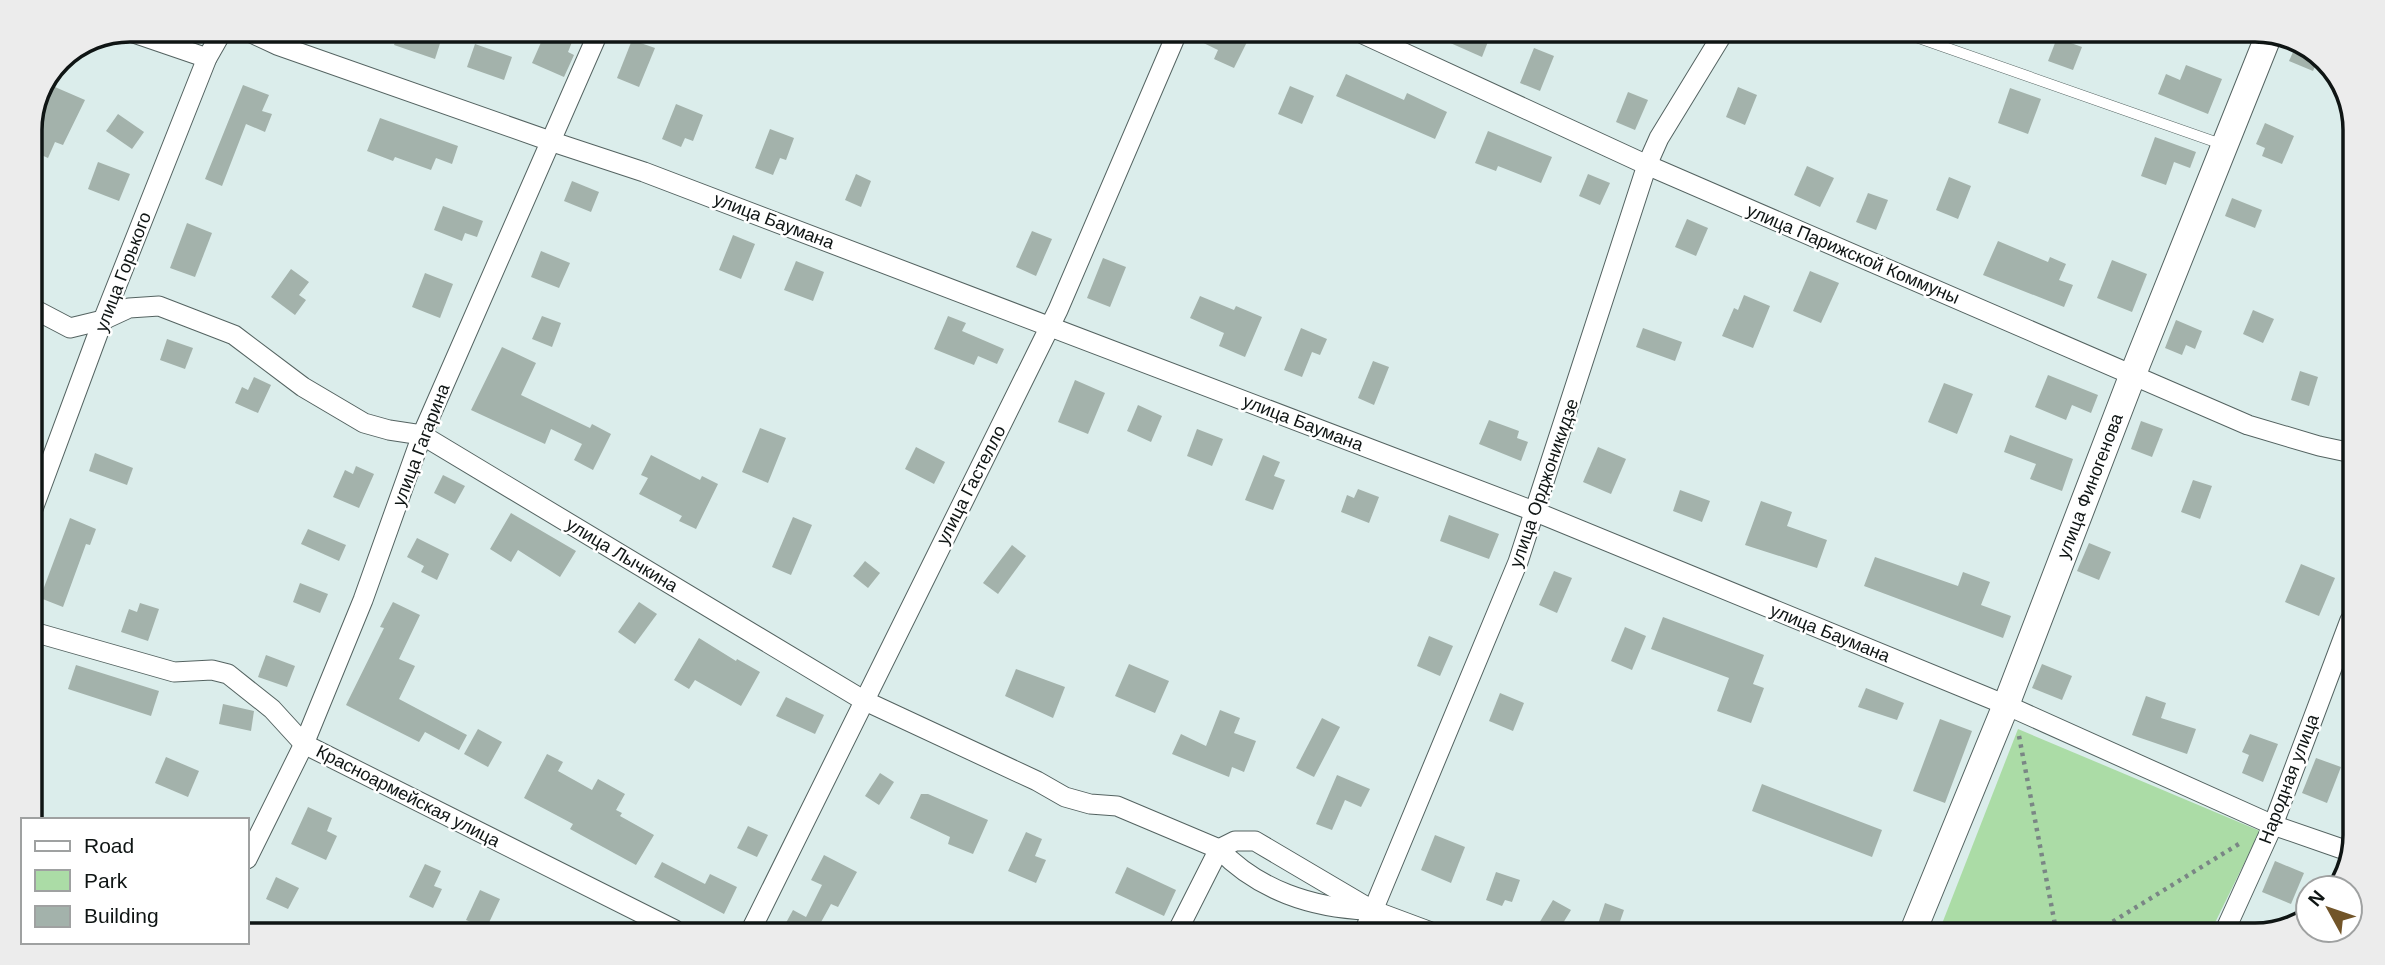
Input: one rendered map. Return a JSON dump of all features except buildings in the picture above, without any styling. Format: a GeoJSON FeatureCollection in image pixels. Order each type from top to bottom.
{"type":"FeatureCollection","features":[{"type":"Feature","properties":{"kind":"street"},"geometry":{"type":"LineString","coordinates":[[160,42],[207,58]]}},
{"type":"Feature","properties":{"kind":"street","name":"улица Горького"},"geometry":{"type":"LineString","coordinates":[[42,485],[103,320],[207,58],[216,42]]}},
{"type":"Feature","properties":{"kind":"street","name":"улица Баумана"},"geometry":{"type":"LineString","coordinates":[[270,42],[645,172],[1536,512],[2013,708],[2273,825],[2341,849]]}},
{"type":"Feature","properties":{"kind":"street","name":"улица Гагарина"},"geometry":{"type":"LineString","coordinates":[[248,857],[304,744],[363,600],[422,435],[594,42]]}},
{"type":"Feature","properties":{"kind":"street","name":"улица Гастелло"},"geometry":{"type":"LineString","coordinates":[[754,923],[1050,326],[1173,42]]}},
{"type":"Feature","properties":{"kind":"street","name":"улица Парижской Коммуны"},"geometry":{"type":"LineString","coordinates":[[1380,42],[1647,165],[2248,425],[2343,451]]}},
{"type":"Feature","properties":{"kind":"street","name":"улица Орджоникидзе"},"geometry":{"type":"LineString","coordinates":[[1368,923],[1518,562],[1647,165],[1659,138],[1717,42]]}},
{"type":"Feature","properties":{"kind":"street","name":"улица Финогенова"},"geometry":{"type":"LineString","coordinates":[[1917,923],[2013,708],[2133,374],[2266,43]]}},
{"type":"Feature","properties":{"kind":"street","name":"улица Лычкина"},"geometry":{"type":"LineString","coordinates":[[42,313],[70,328],[103,320],[129,308],[159,306],[234,335],[303,387],[364,423],[422,435],[863,700],[1037,781],[1065,797],[1090,804],[1117,806],[1219,849],[1232,863],[1251,876],[1293,898],[1336,909],[1373,910]]}},
{"type":"Feature","properties":{"kind":"street","name":"Красноармейская улица"},"geometry":{"type":"LineString","coordinates":[[42,634],[174,672],[212,670],[228,674],[272,709],[304,744],[660,923]]}},
{"type":"Feature","properties":{"kind":"street","name":"Народная улица"},"geometry":{"type":"LineString","coordinates":[[2228,923],[2273,825],[2343,639]]}},
{"type":"Feature","properties":{"kind":"street","name":"улица Лычкина"},"geometry":{"type":"LineString","coordinates":[[1219,849],[1235,841],[1255,841],[1373,910],[1408,923]]}},
{"type":"Feature","properties":{"kind":"street"},"geometry":{"type":"LineString","coordinates":[[1182,923],[1219,849]]}},
{"type":"Feature","properties":{"kind":"lane"},"geometry":{"type":"LineString","coordinates":[[1930,42],[2224,145]]}},
{"type":"Feature","properties":{"kind":"path"},"geometry":{"type":"LineString","coordinates":[[2013,708],[2055,923]]}},
{"type":"Feature","properties":{"kind":"path"},"geometry":{"type":"LineString","coordinates":[[2111,923],[2273,825]]}},
{"type":"Feature","properties":{"kind":"green space"},"geometry":{"type":"Polygon","coordinates":[[[2018,729],[2260,831],[2215,923],[1942,923],[2018,729]]]}}]}
